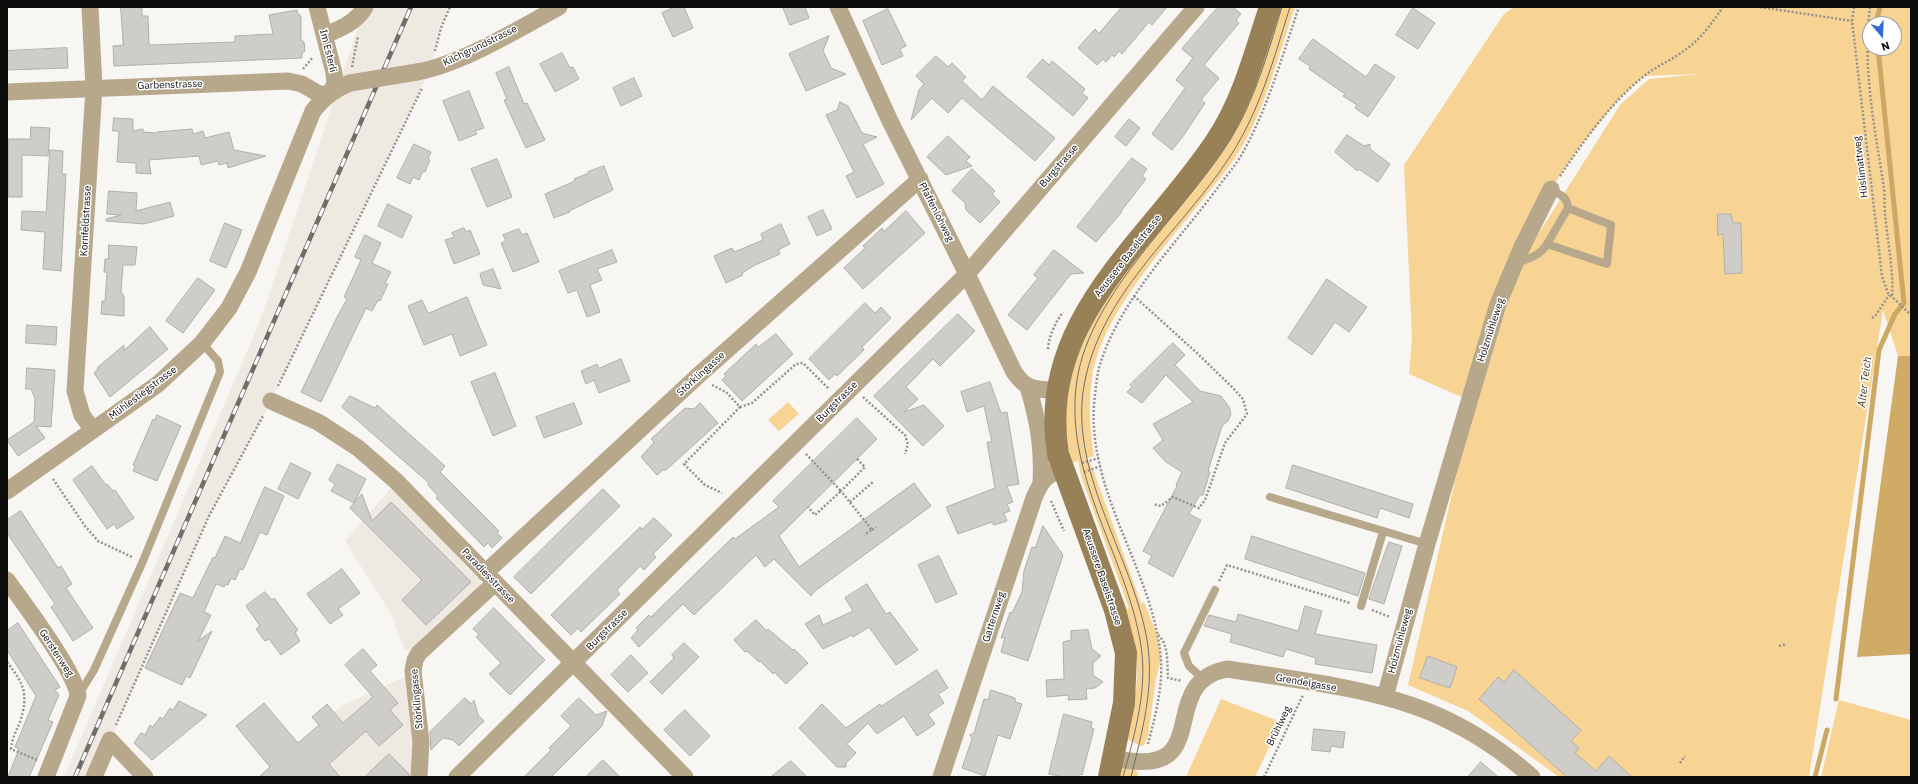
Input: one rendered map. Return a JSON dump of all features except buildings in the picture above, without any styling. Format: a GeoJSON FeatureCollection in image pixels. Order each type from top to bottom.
{"type":"FeatureCollection","features":[{"type":"Feature","properties":{"kind":"main road","name":"Aeussere Baselstrasse"},"geometry":{"type":"LineString","coordinates":[[1112,768],[1124,703],[1126,653],[1114,610],[1062,469],[1056,436],[1057,390],[1070,342],[1099,290],[1217,140],[1246,81],[1270,7]]}},
{"type":"Feature","properties":{"kind":"street","name":"Kornfeldstrasse"},"geometry":{"type":"LineString","coordinates":[[90,7],[94,88],[75,391],[82,415],[94,430]]}},
{"type":"Feature","properties":{"kind":"street","name":"Im Esterli"},"geometry":{"type":"LineString","coordinates":[[317,7],[336,83],[330,94]]}},
{"type":"Feature","properties":{"kind":"street","name":"Kilchgrundstrasse"},"geometry":{"type":"LineString","coordinates":[[330,94],[339,87],[350,83],[424,71],[465,56],[559,7]]}},
{"type":"Feature","properties":{"kind":"street","name":"Pfaffenlohweg"},"geometry":{"type":"LineString","coordinates":[[838,7],[890,121],[967,274],[1014,372],[1021,383],[1028,387]]}},
{"type":"Feature","properties":{"kind":"street","name":"Burgstrasse"},"geometry":{"type":"LineString","coordinates":[[457,777],[967,274],[1196,7]]}},
{"type":"Feature","properties":{"kind":"street"},"geometry":{"type":"LineString","coordinates":[[325,35],[345,27],[364,10]]}},
{"type":"Feature","properties":{"kind":"street","name":"Garbenstrasse"},"geometry":{"type":"LineString","coordinates":[[7,92],[288,81],[302,84],[319,94],[330,94]]}},
{"type":"Feature","properties":{"kind":"street","name":"Mühlestiegstrasse"},"geometry":{"type":"LineString","coordinates":[[7,491],[158,384],[202,343],[229,308],[248,272],[313,111],[320,102],[330,94]]}},
{"type":"Feature","properties":{"kind":"street","name":"Störklingasse"},"geometry":{"type":"LineString","coordinates":[[419,777],[421,742],[413,671],[418,653],[490,578],[701,373],[920,179]]}},
{"type":"Feature","properties":{"kind":"street","name":"Holzmühleweg"},"geometry":{"type":"LineString","coordinates":[[1385,697],[1427,544],[1498,304],[1551,189]]}},
{"type":"Feature","properties":{"kind":"street"},"geometry":{"type":"LineString","coordinates":[[1041,483],[1042,462],[1038,419],[1028,387],[1057,390]]}},
{"type":"Feature","properties":{"kind":"street","name":"Paradiesstrasse"},"geometry":{"type":"LineString","coordinates":[[271,401],[318,422],[358,448],[396,481],[685,777]]}},
{"type":"Feature","properties":{"kind":"street","name":"Gatternweg"},"geometry":{"type":"LineString","coordinates":[[941,777],[1034,498],[1041,483],[1049,475],[1062,469]]}},
{"type":"Feature","properties":{"kind":"street","name":"Gerstenweg"},"geometry":{"type":"LineString","coordinates":[[7,580],[69,672],[76,684],[78,696]]}},
{"type":"Feature","properties":{"kind":"street","name":"Grendelgasse"},"geometry":{"type":"LineString","coordinates":[[1200,682],[1215,672],[1227,669],[1309,682],[1385,697],[1440,716],[1478,737],[1515,762],[1532,777]]}},
{"type":"Feature","properties":{"kind":"street"},"geometry":{"type":"LineString","coordinates":[[1112,768],[1143,762],[1158,761],[1170,753],[1180,738],[1187,707],[1200,682]]}},
{"type":"Feature","properties":{"kind":"street"},"geometry":{"type":"LineString","coordinates":[[48,772],[78,696]]}},
{"type":"Feature","properties":{"kind":"street"},"geometry":{"type":"LineString","coordinates":[[94,777],[110,740],[146,777]]}},
{"type":"Feature","properties":{"kind":"lane"},"geometry":{"type":"LineString","coordinates":[[1516,263],[1543,251],[1568,208],[1565,197],[1551,189]]}},
{"type":"Feature","properties":{"kind":"lane"},"geometry":{"type":"LineString","coordinates":[[1547,244],[1607,264],[1611,225],[1568,208]]}},
{"type":"Feature","properties":{"kind":"lane"},"geometry":{"type":"LineString","coordinates":[[78,696],[94,670],[143,562],[220,372],[218,361],[202,343]]}},
{"type":"Feature","properties":{"kind":"lane"},"geometry":{"type":"LineString","coordinates":[[1270,497],[1427,544]]}},
{"type":"Feature","properties":{"kind":"lane"},"geometry":{"type":"LineString","coordinates":[[1361,606],[1383,532]]}},
{"type":"Feature","properties":{"kind":"lane"},"geometry":{"type":"LineString","coordinates":[[1200,682],[1189,666],[1184,653],[1214,590]]}},
{"type":"Feature","properties":{"kind":"path"},"geometry":{"type":"LineString","coordinates":[[424,71],[450,7]]}},
{"type":"Feature","properties":{"kind":"path"},"geometry":{"type":"LineString","coordinates":[[1143,762],[1155,719],[1161,677],[1157,634],[1151,609],[1102,474],[1095,437],[1095,399],[1099,368],[1113,334],[1134,296],[1196,218],[1242,155],[1266,105],[1299,7]]}},
{"type":"Feature","properties":{"kind":"path"},"geometry":{"type":"LineString","coordinates":[[1551,189],[1580,146],[1623,95],[1644,76],[1686,50],[1703,34],[1723,7]]}},
{"type":"Feature","properties":{"kind":"path"},"geometry":{"type":"LineString","coordinates":[[1760,7],[1852,21]]}},
{"type":"Feature","properties":{"kind":"path","name":"Hüslimattweg"},"geometry":{"type":"LineString","coordinates":[[1854,7],[1852,21],[1882,276],[1889,294],[1911,315]]}},
{"type":"Feature","properties":{"kind":"path"},"geometry":{"type":"LineString","coordinates":[[1870,7],[1867,49],[1868,80],[1879,167],[1884,190],[1893,284],[1892,298]]}},
{"type":"Feature","properties":{"kind":"path"},"geometry":{"type":"LineString","coordinates":[[350,83],[364,10]]}},
{"type":"Feature","properties":{"kind":"path"},"geometry":{"type":"LineString","coordinates":[[288,81],[301,71],[312,59],[325,35]]}},
{"type":"Feature","properties":{"kind":"path"},"geometry":{"type":"LineString","coordinates":[[1872,318],[1876,315],[1889,294]]}},
{"type":"Feature","properties":{"kind":"path"},"geometry":{"type":"LineString","coordinates":[[1134,296],[1198,354],[1243,399],[1247,414],[1225,443],[1205,500],[1199,508],[1173,497],[1161,506],[1153,504]]}},
{"type":"Feature","properties":{"kind":"path"},"geometry":{"type":"LineString","coordinates":[[726,495],[705,485],[684,464],[740,407],[752,403],[796,364],[803,363],[840,399]]}},
{"type":"Feature","properties":{"kind":"path"},"geometry":{"type":"LineString","coordinates":[[701,373],[714,387],[726,392],[740,407]]}},
{"type":"Feature","properties":{"kind":"path"},"geometry":{"type":"LineString","coordinates":[[852,387],[905,435],[908,444],[905,454]]}},
{"type":"Feature","properties":{"kind":"path"},"geometry":{"type":"LineString","coordinates":[[796,443],[850,502],[872,530]]}},
{"type":"Feature","properties":{"kind":"path"},"geometry":{"type":"LineString","coordinates":[[808,507],[815,515],[841,492],[865,467],[857,459]]}},
{"type":"Feature","properties":{"kind":"path"},"geometry":{"type":"LineString","coordinates":[[44,465],[85,526],[98,541],[143,562]]}},
{"type":"Feature","properties":{"kind":"path"},"geometry":{"type":"LineString","coordinates":[[850,502],[873,482]]}},
{"type":"Feature","properties":{"kind":"path"},"geometry":{"type":"LineString","coordinates":[[1034,498],[1050,500],[1067,537]]}},
{"type":"Feature","properties":{"kind":"path"},"geometry":{"type":"LineString","coordinates":[[864,535],[876,527]]}},
{"type":"Feature","properties":{"kind":"path"},"geometry":{"type":"LineString","coordinates":[[1222,574],[1227,565],[1361,606],[1405,623]]}},
{"type":"Feature","properties":{"kind":"path"},"geometry":{"type":"LineString","coordinates":[[1157,634],[1162,638],[1167,654],[1168,678],[1200,682]]}},
{"type":"Feature","properties":{"kind":"path"},"geometry":{"type":"LineString","coordinates":[[1780,646],[1787,644]]}},
{"type":"Feature","properties":{"kind":"path"},"geometry":{"type":"LineString","coordinates":[[7,662],[22,682],[25,697],[20,723],[12,740],[11,749],[48,772]]}},
{"type":"Feature","properties":{"kind":"path","name":"Brühlweg"},"geometry":{"type":"LineString","coordinates":[[1264,777],[1309,682]]}},
{"type":"Feature","properties":{"kind":"path"},"geometry":{"type":"LineString","coordinates":[[1680,763],[1685,756]]}},
{"type":"Feature","properties":{"kind":"shaded area"},"geometry":{"type":"Polygon","coordinates":[[[365,7],[450,7],[441,28],[430,70],[271,401],[209,516],[94,777],[64,777],[260,321],[365,7]]]}},
{"type":"Feature","properties":{"kind":"shaded area"},"geometry":{"type":"Polygon","coordinates":[[[1278,7],[1295,7],[1270,85],[1245,140],[1227,169],[1154,260],[1121,306],[1108,330],[1098,354],[1092,378],[1090,417],[1094,456],[1087,458],[1094,472],[1141,603],[1144,602],[1157,634],[1161,660],[1156,679],[1148,736],[1144,745],[1141,746],[1127,739],[1137,680],[1137,663],[1124,610],[1129,608],[1081,476],[1078,461],[1071,463],[1064,422],[1073,366],[1105,296],[1173,210],[1278,7]]]}},
{"type":"Feature","properties":{"kind":"shaded area"},"geometry":{"type":"Polygon","coordinates":[[[1514,7],[1911,7],[1911,356],[1898,356],[1883,310],[1809,777],[1559,777],[1468,711],[1408,685],[1473,402],[1409,374],[1412,338],[1404,165],[1504,14],[1514,7]],[[1699,74],[1644,76],[1623,95],[1580,146],[1551,189],[1520,263],[1620,105],[1649,79],[1699,74]]]}},
{"type":"Feature","properties":{"kind":"shaded area"},"geometry":{"type":"Polygon","coordinates":[[[1898,356],[1911,356],[1911,654],[1857,657],[1898,356]]]}},
{"type":"Feature","properties":{"kind":"shaded area"},"geometry":{"type":"Polygon","coordinates":[[[788,402],[799,414],[779,431],[768,420],[788,402]]]}},
{"type":"Feature","properties":{"kind":"shaded area"},"geometry":{"type":"Polygon","coordinates":[[[392,487],[481,582],[482,587],[409,651],[405,651],[391,614],[345,541],[392,487]]]}},
{"type":"Feature","properties":{"kind":"shaded area"},"geometry":{"type":"Polygon","coordinates":[[[407,676],[415,742],[414,777],[258,777],[341,706],[407,676]]]}},
{"type":"Feature","properties":{"kind":"shaded area"},"geometry":{"type":"Polygon","coordinates":[[[1221,699],[1281,722],[1255,777],[1186,777],[1221,699]]]}},
{"type":"Feature","properties":{"kind":"shaded area"},"geometry":{"type":"Polygon","coordinates":[[[1839,700],[1911,720],[1911,777],[1821,777],[1839,700]]]}},
{"type":"Feature","properties":{"kind":"shaded area"},"geometry":{"type":"Polygon","coordinates":[[[1122,767],[1135,769],[1138,773],[1137,777],[1117,777],[1119,769],[1122,767]]]}},
{"type":"Feature","properties":{"kind":"waterway","name":"Alter Teich"},"geometry":{"type":"LineString","coordinates":[[1878,16],[1880,7]]}},
{"type":"Feature","properties":{"kind":"waterway","name":"Alter Teich"},"geometry":{"type":"LineString","coordinates":[[1836,699],[1879,350],[1895,314],[1904,303],[1879,56]]}},
{"type":"Feature","properties":{"kind":"waterway","name":"Alter Teich"},"geometry":{"type":"LineString","coordinates":[[1815,777],[1827,730]]}},
{"type":"Feature","properties":{"kind":"tram line"},"geometry":{"type":"LineString","coordinates":[[1123,777],[1132,744],[1142,692],[1142,657],[1140,640],[1132,607],[1097,512],[1079,448],[1075,415],[1077,380],[1086,347],[1100,316],[1119,285],[1141,255],[1211,168],[1239,125],[1254,92],[1282,7]]}},
{"type":"Feature","properties":{"kind":"tram line"},"geometry":{"type":"LineString","coordinates":[[1131,777],[1143,726],[1148,692],[1149,658],[1147,640],[1140,609],[1095,487],[1086,456],[1082,424],[1083,392],[1091,357],[1105,325],[1123,295],[1143,266],[1211,184],[1241,138],[1258,102],[1290,7]]}},
{"type":"Feature","properties":{"kind":"railway"},"geometry":{"type":"LineString","coordinates":[[75,777],[411,7]]}}]}
